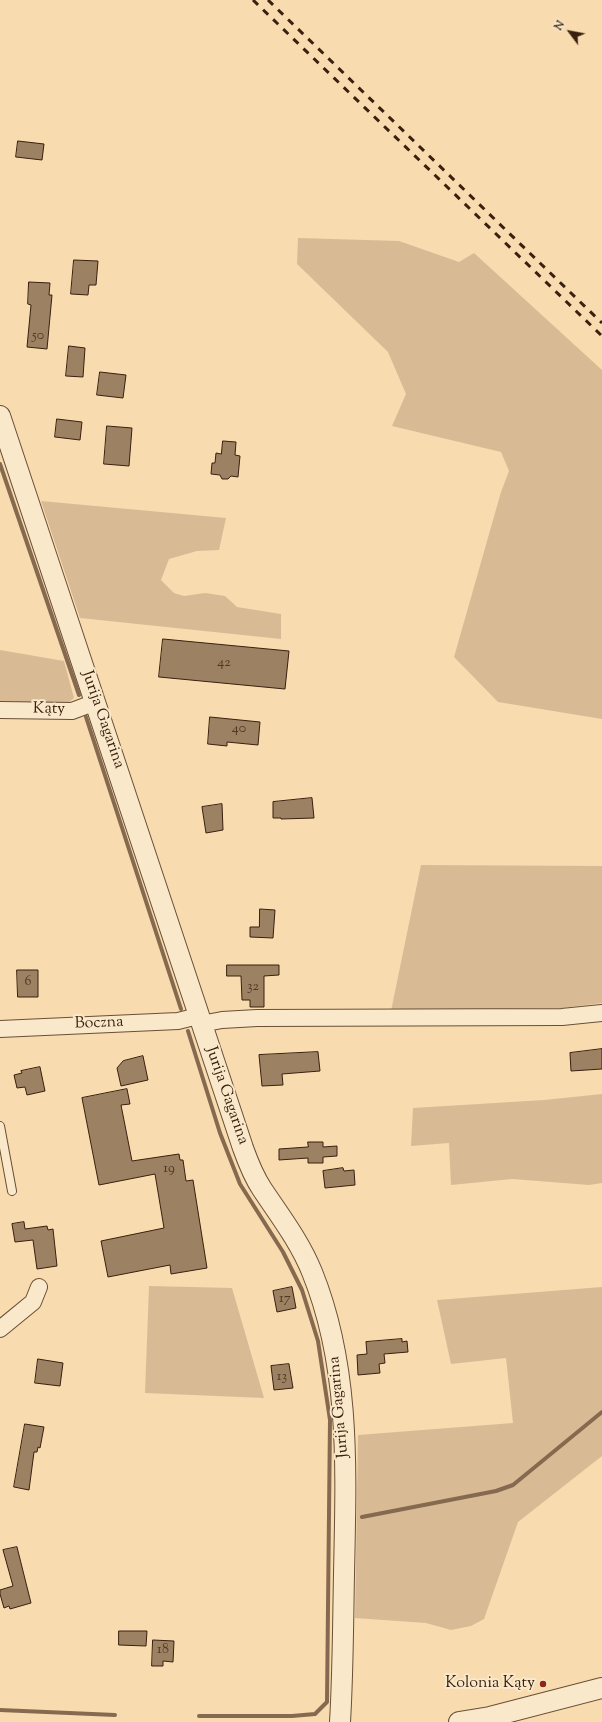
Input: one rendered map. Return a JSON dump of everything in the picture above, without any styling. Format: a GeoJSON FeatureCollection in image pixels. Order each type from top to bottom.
{"type":"FeatureCollection","features":[{"type":"Feature","properties":{"kind":"street","name":"Jurija Gagarina"},"geometry":{"type":"LineString","coordinates":[[0,416],[96,702],[200,1020],[251,1169],[262,1189],[282,1218],[312,1272],[332,1337],[340,1374],[345,1432],[345,1530],[340,1722]]}},
{"type":"Feature","properties":{"kind":"street","name":"Kąty"},"geometry":{"type":"LineString","coordinates":[[0,710],[72,711],[96,702]]}},
{"type":"Feature","properties":{"kind":"street","name":"Jurija Gagarina"},"geometry":{"type":"LineString","coordinates":[[200,1020],[257,1018],[554,1017],[602,1013]]}},
{"type":"Feature","properties":{"kind":"street","name":"Boczna"},"geometry":{"type":"LineString","coordinates":[[0,1029],[200,1020]]}},
{"type":"Feature","properties":{"kind":"street"},"geometry":{"type":"LineString","coordinates":[[0,1329],[34,1302],[39,1287]]}},
{"type":"Feature","properties":{"kind":"street"},"geometry":{"type":"LineString","coordinates":[[459,1722],[490,1717],[602,1688]]}},
{"type":"Feature","properties":{"kind":"lane"},"geometry":{"type":"LineString","coordinates":[[0,1126],[12,1191]]}},
{"type":"Feature","properties":{"kind":"shaded area"},"geometry":{"type":"Polygon","coordinates":[[[298,238],[399,241],[459,262],[474,253],[602,370],[602,719],[498,702],[454,657],[501,492],[509,471],[501,452],[392,426],[406,394],[388,352],[297,264],[298,238]]]}},
{"type":"Feature","properties":{"kind":"shaded area"},"geometry":{"type":"Polygon","coordinates":[[[41,501],[226,518],[219,550],[197,551],[169,559],[161,580],[174,593],[184,596],[205,593],[225,596],[237,607],[281,614],[281,639],[80,618],[41,501]]]}},
{"type":"Feature","properties":{"kind":"shaded area"},"geometry":{"type":"Polygon","coordinates":[[[0,650],[64,661],[74,698],[64,706],[0,701],[0,650]]]}},
{"type":"Feature","properties":{"kind":"shaded area"},"geometry":{"type":"Polygon","coordinates":[[[421,865],[602,866],[602,1003],[562,1008],[391,1011],[421,865]]]}},
{"type":"Feature","properties":{"kind":"shaded area"},"geometry":{"type":"Polygon","coordinates":[[[602,1094],[602,1183],[589,1185],[512,1179],[451,1185],[449,1143],[411,1146],[413,1108],[544,1100],[602,1094]]]}},
{"type":"Feature","properties":{"kind":"shaded area"},"geometry":{"type":"Polygon","coordinates":[[[149,1286],[232,1288],[264,1398],[145,1393],[149,1286]]]}},
{"type":"Feature","properties":{"kind":"shaded area"},"geometry":{"type":"Polygon","coordinates":[[[602,1287],[602,1456],[518,1522],[484,1619],[471,1626],[451,1630],[426,1623],[355,1618],[358,1435],[513,1423],[506,1358],[451,1364],[437,1300],[602,1287]]]}},
{"type":"Feature","properties":{"kind":"building"},"geometry":{"type":"Polygon","coordinates":[[[18,141],[44,144],[42,160],[16,157],[18,141]]]}},
{"type":"Feature","properties":{"kind":"building"},"geometry":{"type":"Polygon","coordinates":[[[74,260],[98,261],[96,285],[89,285],[88,295],[71,294],[74,260]]]}},
{"type":"Feature","properties":{"kind":"building"},"geometry":{"type":"Polygon","coordinates":[[[29,282],[50,283],[49,295],[52,295],[47,349],[27,347],[31,305],[28,304],[29,282]]]}},
{"type":"Feature","properties":{"kind":"building"},"geometry":{"type":"Polygon","coordinates":[[[69,346],[85,348],[83,377],[66,376],[69,346]]]}},
{"type":"Feature","properties":{"kind":"building"},"geometry":{"type":"Polygon","coordinates":[[[100,372],[126,375],[123,398],[97,395],[100,372]]]}},
{"type":"Feature","properties":{"kind":"building"},"geometry":{"type":"Polygon","coordinates":[[[57,419],[82,422],[80,440],[55,437],[57,419]]]}},
{"type":"Feature","properties":{"kind":"building"},"geometry":{"type":"Polygon","coordinates":[[[107,426],[132,428],[129,466],[104,464],[107,426]]]}},
{"type":"Feature","properties":{"kind":"building"},"geometry":{"type":"Polygon","coordinates":[[[223,441],[236,442],[235,455],[240,456],[238,477],[231,476],[228,479],[222,479],[220,475],[211,474],[212,463],[215,463],[216,453],[221,454],[223,441]]]}},
{"type":"Feature","properties":{"kind":"building"},"geometry":{"type":"Polygon","coordinates":[[[163,639],[289,651],[285,689],[159,677],[163,639]]]}},
{"type":"Feature","properties":{"kind":"building"},"geometry":{"type":"Polygon","coordinates":[[[210,717],[260,722],[258,745],[227,742],[227,746],[208,744],[210,717]]]}},
{"type":"Feature","properties":{"kind":"building"},"geometry":{"type":"Polygon","coordinates":[[[312,798],[314,818],[273,818],[273,802],[312,798]]]}},
{"type":"Feature","properties":{"kind":"building"},"geometry":{"type":"Polygon","coordinates":[[[222,804],[223,830],[206,833],[202,807],[222,804]]]}},
{"type":"Feature","properties":{"kind":"building"},"geometry":{"type":"Polygon","coordinates":[[[260,909],[275,910],[273,938],[250,937],[250,927],[259,927],[260,909]]]}},
{"type":"Feature","properties":{"kind":"building"},"geometry":{"type":"Polygon","coordinates":[[[227,965],[279,965],[279,975],[264,976],[264,1007],[250,1007],[250,1000],[242,1000],[241,976],[227,976],[227,965]]]}},
{"type":"Feature","properties":{"kind":"building"},"geometry":{"type":"Polygon","coordinates":[[[17,970],[38,970],[38,997],[18,997],[17,970]]]}},
{"type":"Feature","properties":{"kind":"building"},"geometry":{"type":"Polygon","coordinates":[[[602,1049],[602,1069],[571,1071],[570,1053],[602,1049]]]}},
{"type":"Feature","properties":{"kind":"building"},"geometry":{"type":"Polygon","coordinates":[[[318,1052],[320,1071],[282,1074],[283,1085],[262,1086],[259,1055],[318,1052]]]}},
{"type":"Feature","properties":{"kind":"building"},"geometry":{"type":"Polygon","coordinates":[[[143,1056],[148,1080],[121,1086],[117,1068],[123,1061],[143,1056]]]}},
{"type":"Feature","properties":{"kind":"building"},"geometry":{"type":"Polygon","coordinates":[[[40,1067],[45,1091],[27,1095],[25,1087],[17,1088],[14,1075],[22,1073],[21,1071],[40,1067]]]}},
{"type":"Feature","properties":{"kind":"building"},"geometry":{"type":"Polygon","coordinates":[[[127,1089],[130,1104],[121,1105],[132,1161],[179,1154],[180,1160],[183,1160],[186,1181],[193,1180],[207,1268],[171,1274],[170,1265],[108,1277],[101,1241],[164,1228],[155,1174],[99,1185],[82,1098],[127,1089]]]}},
{"type":"Feature","properties":{"kind":"building"},"geometry":{"type":"Polygon","coordinates":[[[308,1142],[323,1142],[323,1147],[337,1146],[337,1156],[323,1157],[323,1163],[308,1163],[308,1158],[279,1160],[279,1149],[308,1147],[308,1142]]]}},
{"type":"Feature","properties":{"kind":"building"},"geometry":{"type":"Polygon","coordinates":[[[343,1168],[344,1171],[354,1170],[355,1185],[325,1188],[323,1171],[343,1168]]]}},
{"type":"Feature","properties":{"kind":"building"},"geometry":{"type":"Polygon","coordinates":[[[24,1222],[25,1229],[47,1226],[48,1230],[53,1229],[57,1266],[37,1269],[33,1240],[15,1242],[12,1224],[24,1222]]]}},
{"type":"Feature","properties":{"kind":"building"},"geometry":{"type":"Polygon","coordinates":[[[292,1287],[296,1308],[277,1312],[273,1291],[292,1287]]]}},
{"type":"Feature","properties":{"kind":"building"},"geometry":{"type":"Polygon","coordinates":[[[402,1339],[402,1342],[407,1341],[408,1352],[384,1354],[385,1363],[379,1364],[380,1373],[358,1375],[357,1355],[367,1354],[366,1342],[402,1339]]]}},
{"type":"Feature","properties":{"kind":"building"},"geometry":{"type":"Polygon","coordinates":[[[38,1359],[63,1363],[60,1386],[35,1383],[38,1359]]]}},
{"type":"Feature","properties":{"kind":"building"},"geometry":{"type":"Polygon","coordinates":[[[289,1364],[293,1388],[274,1390],[271,1366],[289,1364]]]}},
{"type":"Feature","properties":{"kind":"building"},"geometry":{"type":"Polygon","coordinates":[[[25,1424],[44,1427],[40,1448],[38,1447],[37,1452],[34,1452],[29,1490],[14,1487],[25,1424]]]}},
{"type":"Feature","properties":{"kind":"building"},"geometry":{"type":"Polygon","coordinates":[[[17,1547],[31,1603],[10,1609],[9,1606],[4,1608],[0,1594],[0,1590],[13,1586],[3,1550],[17,1547]]]}},
{"type":"Feature","properties":{"kind":"building"},"geometry":{"type":"Polygon","coordinates":[[[119,1631],[147,1631],[146,1646],[119,1645],[119,1631]]]}},
{"type":"Feature","properties":{"kind":"building"},"geometry":{"type":"Polygon","coordinates":[[[153,1640],[174,1641],[173,1662],[163,1661],[163,1666],[152,1666],[153,1640]]]}},
{"type":"Feature","properties":{"kind":"waterway"},"geometry":{"type":"LineString","coordinates":[[0,464],[79,695]]}},
{"type":"Feature","properties":{"kind":"waterway"},"geometry":{"type":"LineString","coordinates":[[86,717],[181,1009]]}},
{"type":"Feature","properties":{"kind":"waterway"},"geometry":{"type":"LineString","coordinates":[[188,1031],[220,1133],[240,1184],[283,1252],[302,1290],[318,1341],[330,1420],[327,1702],[315,1714],[292,1716],[199,1716]]}},
{"type":"Feature","properties":{"kind":"waterway"},"geometry":{"type":"LineString","coordinates":[[362,1517],[496,1491],[513,1485],[602,1412]]}},
{"type":"Feature","properties":{"kind":"waterway"},"geometry":{"type":"LineString","coordinates":[[0,1710],[115,1715]]}},
{"type":"Feature","properties":{"kind":"railway"},"geometry":{"type":"LineString","coordinates":[[253,0],[602,336]]}},
{"type":"Feature","properties":{"kind":"railway"},"geometry":{"type":"LineString","coordinates":[[268,0],[602,323]]}},
{"type":"Feature","properties":{"kind":"place","name":"Kolonia Kąty"},"geometry":{"type":"Point","coordinates":[543,1684]}}]}
